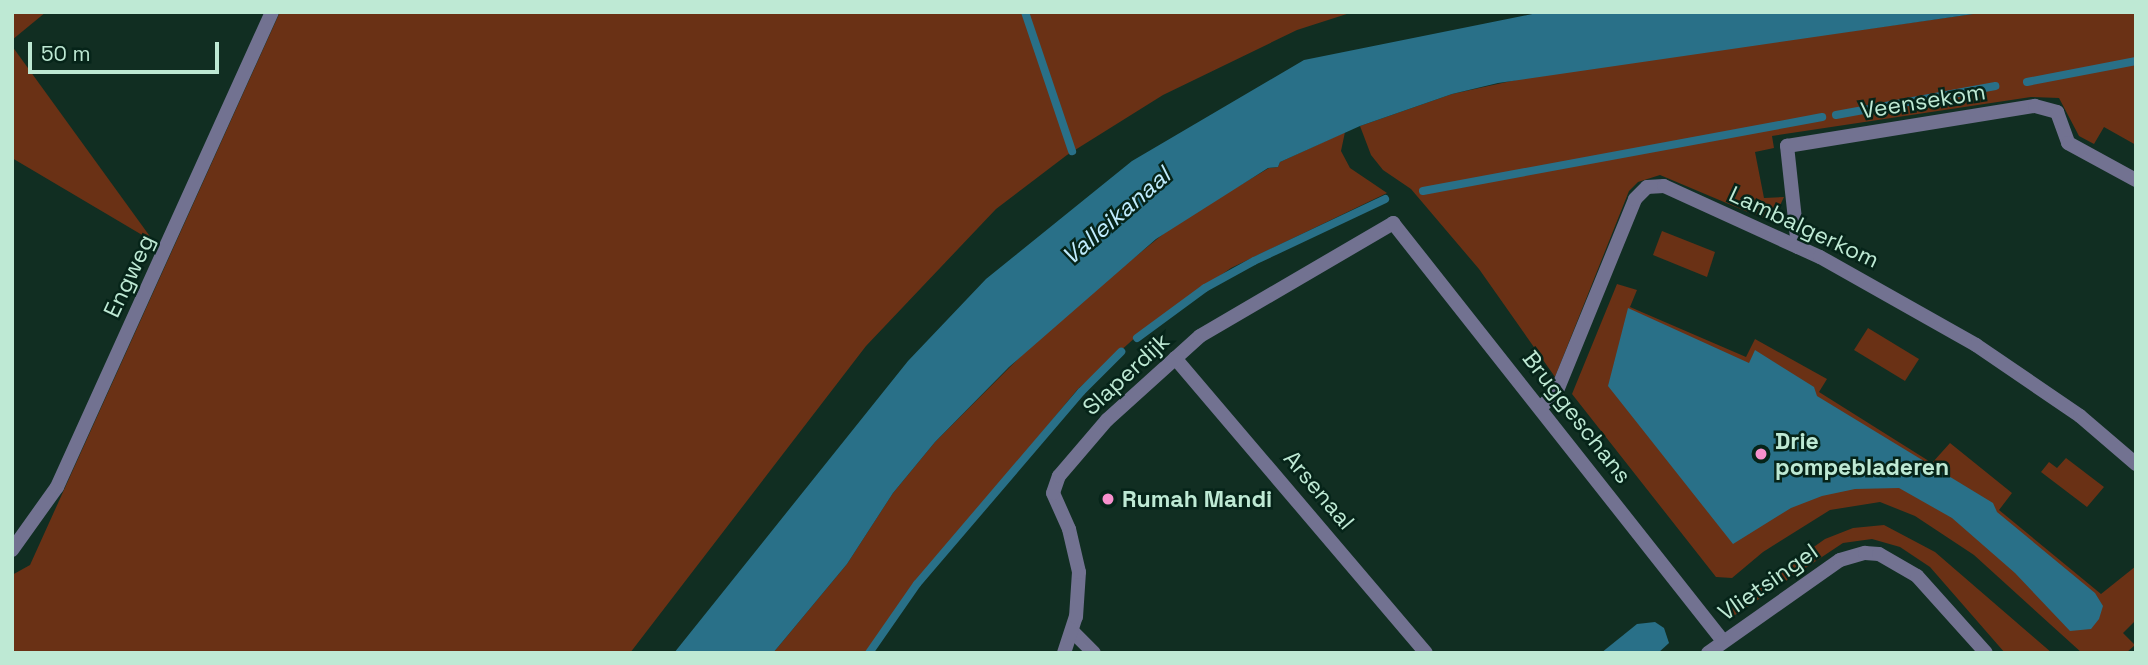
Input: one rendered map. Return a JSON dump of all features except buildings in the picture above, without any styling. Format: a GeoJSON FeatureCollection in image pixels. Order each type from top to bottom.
{"type":"FeatureCollection","features":[{"type":"Feature","properties":{"kind":"street","name":"Engweg"},"geometry":{"type":"LineString","coordinates":[[12,550],[57,487],[272,12]]}},
{"type":"Feature","properties":{"kind":"street","name":"Veensekom"},"geometry":{"type":"LineString","coordinates":[[1798,247],[1787,146],[2035,106],[2057,112],[2068,143],[2136,180]]}},
{"type":"Feature","properties":{"kind":"street","name":"Lambalgerkom"},"geometry":{"type":"LineString","coordinates":[[1541,407],[1556,393],[1635,200],[1647,187],[1664,186],[1798,247],[1976,345],[2080,416],[2136,464]]}},
{"type":"Feature","properties":{"kind":"street","name":"Slaperdijk"},"geometry":{"type":"LineString","coordinates":[[1064,653],[1072,631],[1079,572],[1069,528],[1053,493],[1059,477],[1107,421],[1200,336],[1393,223]]}},
{"type":"Feature","properties":{"kind":"street","name":"Bruggeschans"},"geometry":{"type":"LineString","coordinates":[[1393,223],[1541,407],[1723,641]]}},
{"type":"Feature","properties":{"kind":"street","name":"Arsenaal"},"geometry":{"type":"LineString","coordinates":[[1174,358],[1426,653]]}},
{"type":"Feature","properties":{"kind":"street","name":"Vlietsingel"},"geometry":{"type":"LineString","coordinates":[[1708,653],[1840,560],[1865,553],[1879,554],[1917,576],[1986,653]]}},
{"type":"Feature","properties":{"kind":"street"},"geometry":{"type":"LineString","coordinates":[[1072,631],[1094,653]]}},
{"type":"Feature","properties":{"kind":"shaded area"},"geometry":{"type":"Polygon","coordinates":[[[12,12],[46,12],[12,40],[12,12]]]}},
{"type":"Feature","properties":{"kind":"shaded area"},"geometry":{"type":"Polygon","coordinates":[[[280,12],[1353,12],[1297,30],[1163,95],[1067,155],[996,209],[866,346],[630,653],[12,653],[12,575],[30,565],[280,12]]]}},
{"type":"Feature","properties":{"kind":"shaded area"},"geometry":{"type":"Polygon","coordinates":[[[1987,12],[2136,12],[2136,145],[2104,127],[2094,144],[2079,136],[2059,98],[2031,97],[1772,136],[1774,148],[1755,152],[1764,198],[1784,197],[1774,218],[1762,218],[1660,175],[1638,182],[1629,191],[1555,377],[1479,269],[1411,189],[1383,170],[1371,155],[1360,126],[1452,94],[1543,74],[1987,12]]]}},
{"type":"Feature","properties":{"kind":"shaded area"},"geometry":{"type":"Polygon","coordinates":[[[12,46],[154,242],[12,158],[12,46]]]}},
{"type":"Feature","properties":{"kind":"shaded area"},"geometry":{"type":"Polygon","coordinates":[[[1345,132],[1341,151],[1350,168],[1387,193],[1231,268],[1148,326],[1077,390],[966,524],[869,653],[773,653],[847,564],[893,493],[935,442],[1055,322],[1178,222],[1269,168],[1278,167],[1280,162],[1345,132]]]}},
{"type":"Feature","properties":{"kind":"shaded area"},"geometry":{"type":"Polygon","coordinates":[[[1662,231],[1715,252],[1707,277],[1653,255],[1662,231]]]}},
{"type":"Feature","properties":{"kind":"shaded area"},"geometry":{"type":"Polygon","coordinates":[[[1617,284],[1637,290],[1630,307],[1746,357],[1755,339],[1827,379],[1819,392],[1932,463],[1950,443],[2012,493],[1999,510],[2101,594],[2136,566],[2136,620],[2123,633],[2135,645],[2126,653],[2082,653],[1974,555],[1915,516],[1880,502],[1830,510],[1763,552],[1732,578],[1716,577],[1572,394],[1617,284]]]}},
{"type":"Feature","properties":{"kind":"shaded area"},"geometry":{"type":"Polygon","coordinates":[[[1868,328],[1919,359],[1905,381],[1854,350],[1868,328]]]}},
{"type":"Feature","properties":{"kind":"shaded area"},"geometry":{"type":"Polygon","coordinates":[[[2066,458],[2104,487],[2087,507],[2041,472],[2049,462],[2057,468],[2066,458]]]}},
{"type":"Feature","properties":{"kind":"shaded area"},"geometry":{"type":"Polygon","coordinates":[[[1884,525],[1935,552],[2052,653],[2005,653],[1930,567],[1900,547],[1872,539],[1843,543],[1732,617],[1726,609],[1825,539],[1853,528],[1884,525]]]}},
{"type":"Feature","properties":{"kind":"water","name":"Valleikanaal"},"geometry":{"type":"Polygon","coordinates":[[[1542,12],[1987,12],[1498,83],[1452,94],[1360,126],[1280,162],[1278,167],[1268,168],[1156,239],[1009,367],[935,442],[893,493],[847,564],[773,653],[674,653],[908,361],[986,279],[1132,161],[1304,60],[1542,12]]]}},
{"type":"Feature","properties":{"kind":"water"},"geometry":{"type":"Polygon","coordinates":[[[1628,308],[1749,363],[1755,350],[1814,387],[1817,396],[1993,503],[1997,512],[2095,593],[2103,606],[2099,619],[2091,629],[2070,631],[2015,573],[1952,518],[1899,488],[1855,489],[1822,496],[1791,508],[1733,544],[1608,386],[1628,308]]]}},
{"type":"Feature","properties":{"kind":"water"},"geometry":{"type":"Polygon","coordinates":[[[1655,622],[1664,628],[1669,643],[1658,653],[1601,653],[1637,624],[1655,622]]]}},
{"type":"Feature","properties":{"kind":"waterway"},"geometry":{"type":"LineString","coordinates":[[1025,12],[1072,151]]}},
{"type":"Feature","properties":{"kind":"waterway"},"geometry":{"type":"LineString","coordinates":[[2027,82],[2136,61]]}},
{"type":"Feature","properties":{"kind":"waterway"},"geometry":{"type":"LineString","coordinates":[[1836,115],[1995,86]]}},
{"type":"Feature","properties":{"kind":"waterway"},"geometry":{"type":"LineString","coordinates":[[1423,191],[1822,117]]}},
{"type":"Feature","properties":{"kind":"waterway"},"geometry":{"type":"LineString","coordinates":[[1137,338],[1205,288],[1254,261],[1385,199]]}},
{"type":"Feature","properties":{"kind":"waterway"},"geometry":{"type":"LineString","coordinates":[[869,653],[917,584],[1081,392],[1121,352]]}},
{"type":"Feature","properties":{"kind":"place","name":"Drie pompebladeren"},"geometry":{"type":"Point","coordinates":[1761,454]}},
{"type":"Feature","properties":{"kind":"place","name":"Rumah Mandi"},"geometry":{"type":"Point","coordinates":[1108,499]}}]}
